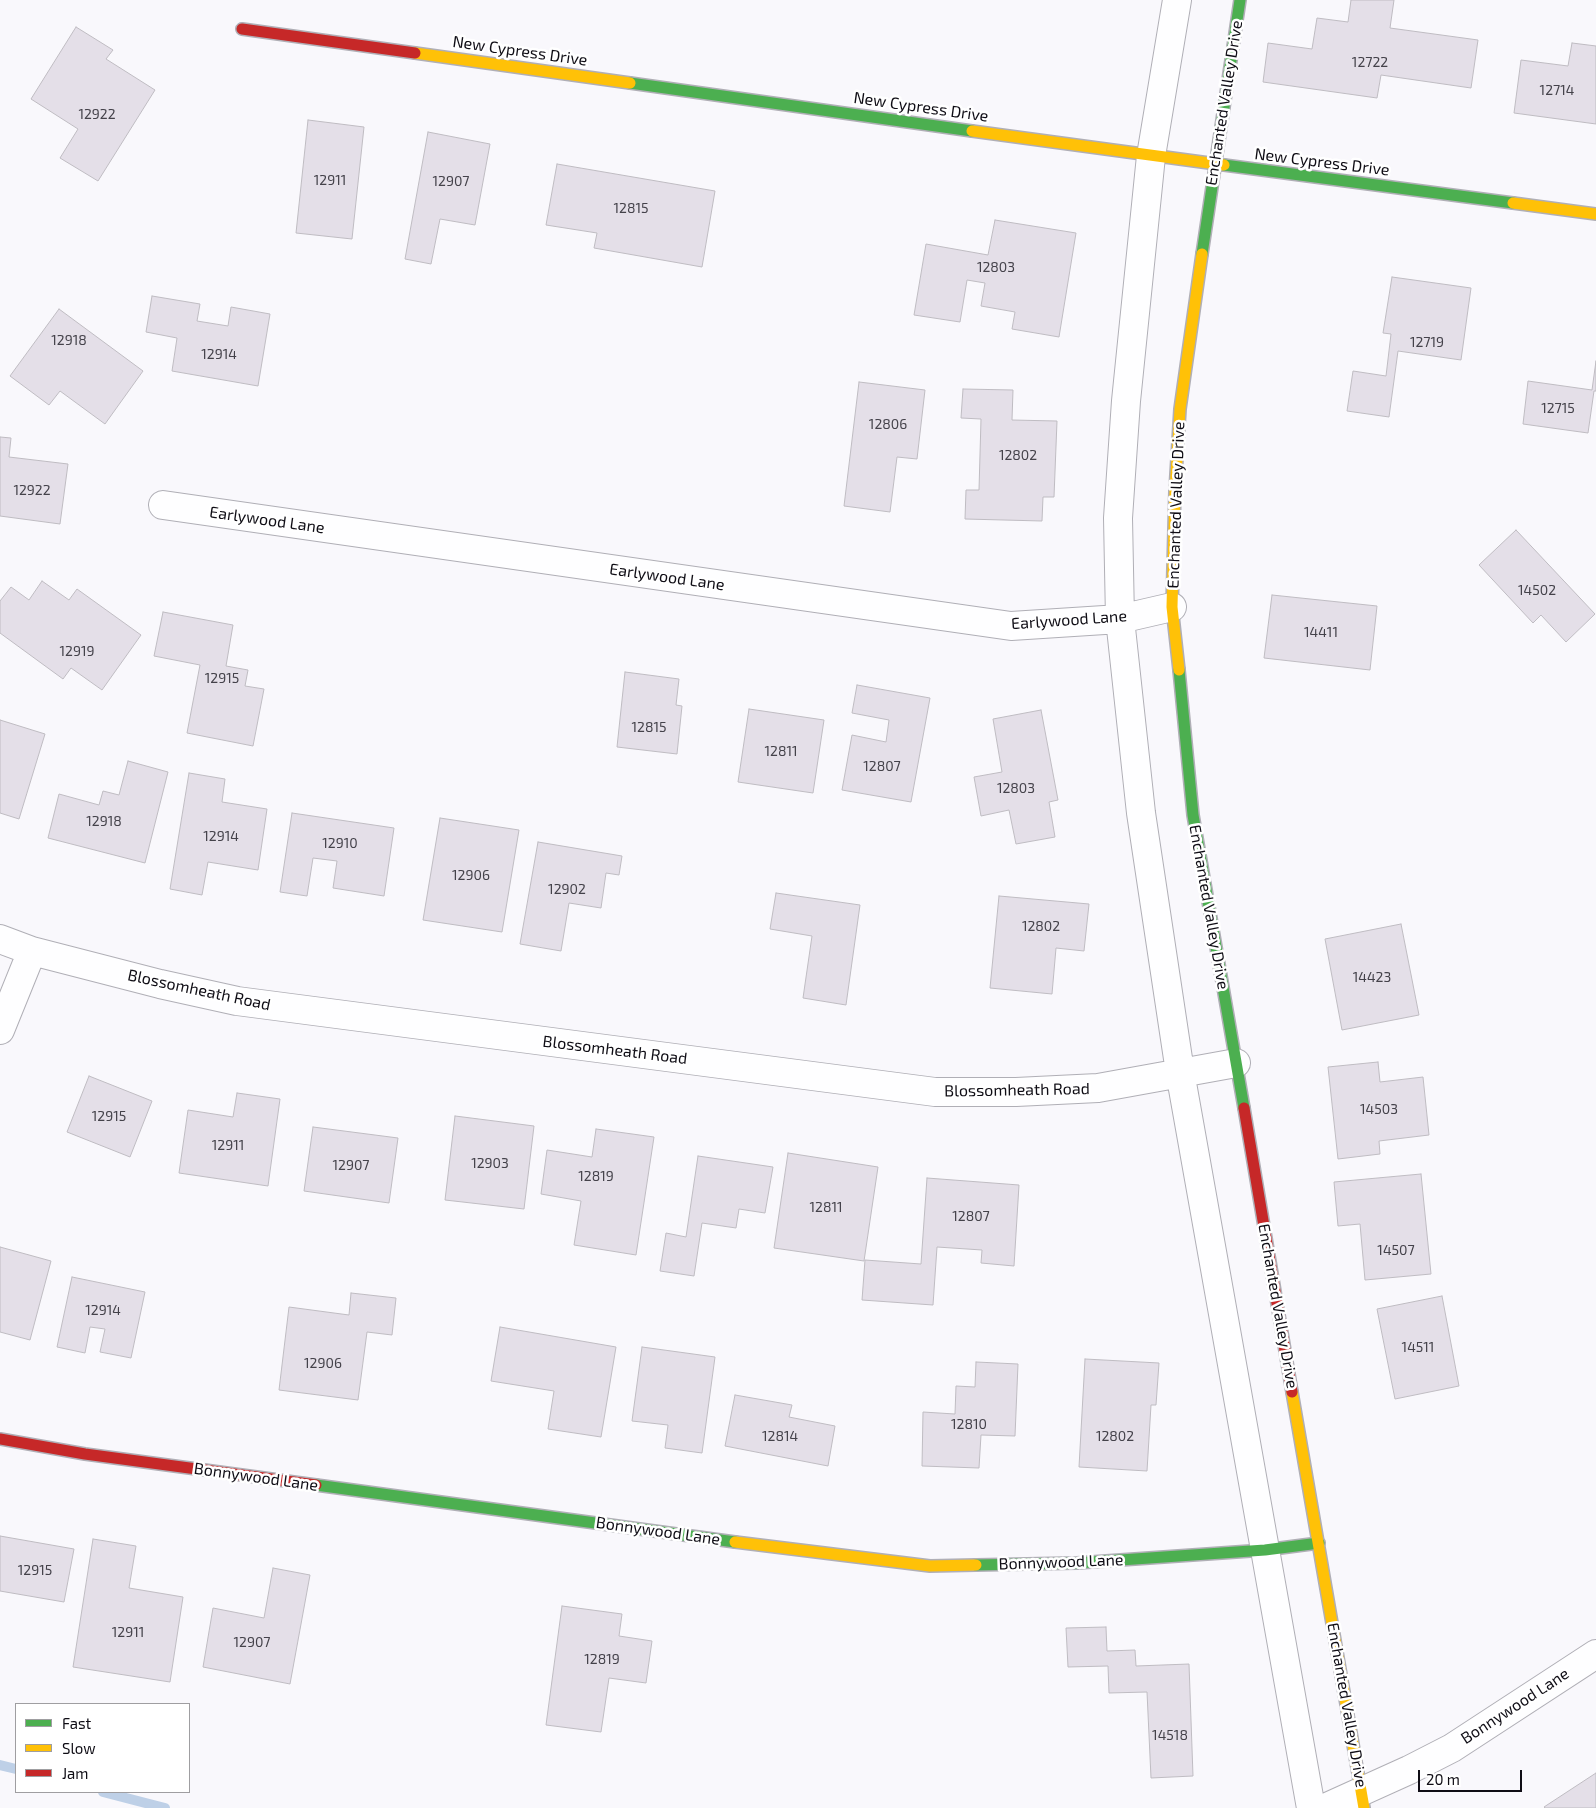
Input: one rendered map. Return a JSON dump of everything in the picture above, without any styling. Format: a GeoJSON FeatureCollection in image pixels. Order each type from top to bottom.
{"type":"FeatureCollection","features":[{"type":"Feature","properties":{"kind":"street"},"geometry":{"type":"LineString","coordinates":[[1177,0],[1152,156],[1126,401],[1118,508],[1120,619],[1141,813],[1180,1072],[1312,1808]]}},
{"type":"Feature","properties":{"kind":"street","name":"Enchanted Valley Drive"},"geometry":{"type":"LineString","coordinates":[[1240,0],[1214,164],[1180,409],[1175,491],[1172,607],[1182,684],[1193,815],[1363,1800]]}},
{"type":"Feature","properties":{"kind":"street","name":"New Cypress Drive"},"geometry":{"type":"LineString","coordinates":[[242,29],[1152,156],[1596,214]]}},
{"type":"Feature","properties":{"kind":"street","name":"Earlywood Lane"},"geometry":{"type":"LineString","coordinates":[[163,505],[1011,626],[1120,619],[1172,607]]}},
{"type":"Feature","properties":{"kind":"street","name":"Blossomheath Road"},"geometry":{"type":"LineString","coordinates":[[0,939],[32,951],[160,984],[237,1001],[935,1092],[1016,1092],[1098,1088],[1236,1063]]}},
{"type":"Feature","properties":{"kind":"street"},"geometry":{"type":"LineString","coordinates":[[0,1030],[32,951]]}},
{"type":"Feature","properties":{"kind":"street","name":"Bonnywood Lane"},"geometry":{"type":"LineString","coordinates":[[0,1438],[85,1454],[772,1547],[930,1566],[1077,1563],[1265,1550],[1319,1543]]}},
{"type":"Feature","properties":{"kind":"street","name":"Bonnywood Lane"},"geometry":{"type":"LineString","coordinates":[[1325,1808],[1363,1800],[1452,1748],[1596,1654]]}},
{"type":"Feature","properties":{"kind":"building"},"geometry":{"type":"Polygon","coordinates":[[[1351,0],[1394,0],[1390,28],[1478,40],[1471,88],[1381,75],[1377,98],[1263,82],[1268,43],[1312,49],[1317,18],[1348,22],[1351,0]]]}},
{"type":"Feature","properties":{"kind":"building"},"geometry":{"type":"Polygon","coordinates":[[[76,27],[113,50],[106,59],[155,90],[98,181],[60,158],[78,129],[31,99],[76,27]]]}},
{"type":"Feature","properties":{"kind":"building"},"geometry":{"type":"Polygon","coordinates":[[[1572,43],[1596,46],[1596,124],[1514,113],[1521,60],[1568,66],[1572,43]]]}},
{"type":"Feature","properties":{"kind":"building"},"geometry":{"type":"Polygon","coordinates":[[[308,120],[364,127],[352,239],[296,233],[308,120]]]}},
{"type":"Feature","properties":{"kind":"building"},"geometry":{"type":"Polygon","coordinates":[[[428,132],[490,144],[475,225],[440,219],[431,264],[405,259],[428,132]]]}},
{"type":"Feature","properties":{"kind":"building"},"geometry":{"type":"Polygon","coordinates":[[[557,164],[715,191],[702,267],[594,248],[597,233],[546,225],[557,164]]]}},
{"type":"Feature","properties":{"kind":"building"},"geometry":{"type":"Polygon","coordinates":[[[995,220],[1076,233],[1059,337],[1012,329],[1015,312],[981,306],[985,283],[967,280],[960,322],[914,315],[926,244],[988,255],[995,220]]]}},
{"type":"Feature","properties":{"kind":"building"},"geometry":{"type":"Polygon","coordinates":[[[1392,277],[1471,288],[1461,360],[1398,351],[1389,417],[1347,411],[1353,371],[1386,376],[1391,334],[1383,333],[1392,277]]]}},
{"type":"Feature","properties":{"kind":"building"},"geometry":{"type":"Polygon","coordinates":[[[152,296],[200,304],[197,321],[228,326],[231,307],[270,314],[258,386],[172,371],[177,338],[146,332],[152,296]]]}},
{"type":"Feature","properties":{"kind":"building"},"geometry":{"type":"Polygon","coordinates":[[[59,309],[143,371],[105,424],[60,391],[49,405],[10,376],[59,309]]]}},
{"type":"Feature","properties":{"kind":"building"},"geometry":{"type":"Polygon","coordinates":[[[1596,361],[1596,391],[1594,391],[1588,433],[1523,424],[1528,381],[1592,390],[1596,361]]]}},
{"type":"Feature","properties":{"kind":"building"},"geometry":{"type":"Polygon","coordinates":[[[859,382],[925,390],[917,459],[897,457],[890,512],[844,506],[859,382]]]}},
{"type":"Feature","properties":{"kind":"building"},"geometry":{"type":"Polygon","coordinates":[[[963,389],[1013,390],[1012,420],[1057,421],[1054,497],[1043,497],[1042,521],[965,519],[966,490],[979,490],[981,419],[961,418],[963,389]]]}},
{"type":"Feature","properties":{"kind":"building"},"geometry":{"type":"Polygon","coordinates":[[[0,437],[11,438],[9,457],[68,464],[60,524],[0,516],[0,437]]]}},
{"type":"Feature","properties":{"kind":"building"},"geometry":{"type":"Polygon","coordinates":[[[1516,530],[1595,614],[1566,642],[1541,615],[1533,623],[1479,565],[1516,530]]]}},
{"type":"Feature","properties":{"kind":"building"},"geometry":{"type":"Polygon","coordinates":[[[42,581],[69,600],[77,589],[141,635],[102,690],[71,668],[63,679],[0,633],[0,601],[11,587],[29,600],[42,581]]]}},
{"type":"Feature","properties":{"kind":"building"},"geometry":{"type":"Polygon","coordinates":[[[1272,595],[1377,606],[1370,670],[1264,658],[1272,595]]]}},
{"type":"Feature","properties":{"kind":"building"},"geometry":{"type":"Polygon","coordinates":[[[163,612],[233,625],[226,666],[248,670],[245,686],[264,689],[253,746],[187,733],[200,665],[154,656],[163,612]]]}},
{"type":"Feature","properties":{"kind":"building"},"geometry":{"type":"Polygon","coordinates":[[[625,672],[679,679],[676,705],[682,706],[677,754],[617,747],[625,672]]]}},
{"type":"Feature","properties":{"kind":"building"},"geometry":{"type":"Polygon","coordinates":[[[857,685],[930,698],[911,802],[842,790],[852,735],[886,742],[889,720],[852,713],[857,685]]]}},
{"type":"Feature","properties":{"kind":"building"},"geometry":{"type":"Polygon","coordinates":[[[749,709],[824,720],[813,793],[738,782],[749,709]]]}},
{"type":"Feature","properties":{"kind":"building"},"geometry":{"type":"Polygon","coordinates":[[[1041,710],[1058,800],[1049,802],[1055,837],[1016,844],[1009,810],[981,816],[974,777],[1002,772],[993,719],[1041,710]]]}},
{"type":"Feature","properties":{"kind":"building"},"geometry":{"type":"Polygon","coordinates":[[[0,720],[45,734],[19,819],[0,813],[0,720]]]}},
{"type":"Feature","properties":{"kind":"building"},"geometry":{"type":"Polygon","coordinates":[[[128,761],[168,772],[145,863],[48,838],[59,794],[99,805],[103,791],[119,795],[128,761]]]}},
{"type":"Feature","properties":{"kind":"building"},"geometry":{"type":"Polygon","coordinates":[[[189,773],[225,779],[222,802],[267,809],[258,870],[208,862],[202,895],[170,889],[189,773]]]}},
{"type":"Feature","properties":{"kind":"building"},"geometry":{"type":"Polygon","coordinates":[[[292,813],[394,828],[384,896],[333,888],[337,861],[313,858],[307,896],[280,892],[292,813]]]}},
{"type":"Feature","properties":{"kind":"building"},"geometry":{"type":"Polygon","coordinates":[[[440,818],[519,830],[502,932],[423,920],[440,818]]]}},
{"type":"Feature","properties":{"kind":"building"},"geometry":{"type":"Polygon","coordinates":[[[538,842],[622,856],[619,875],[606,873],[601,908],[569,903],[561,951],[520,944],[538,842]]]}},
{"type":"Feature","properties":{"kind":"building"},"geometry":{"type":"Polygon","coordinates":[[[776,893],[860,905],[846,1005],[803,998],[812,936],[770,929],[776,893]]]}},
{"type":"Feature","properties":{"kind":"building"},"geometry":{"type":"Polygon","coordinates":[[[999,896],[1089,904],[1084,951],[1056,948],[1052,994],[990,988],[999,896]]]}},
{"type":"Feature","properties":{"kind":"building"},"geometry":{"type":"Polygon","coordinates":[[[1401,924],[1419,1015],[1342,1030],[1325,939],[1401,924]]]}},
{"type":"Feature","properties":{"kind":"building"},"geometry":{"type":"Polygon","coordinates":[[[1378,1062],[1380,1082],[1423,1077],[1429,1135],[1379,1141],[1380,1154],[1338,1159],[1328,1067],[1378,1062]]]}},
{"type":"Feature","properties":{"kind":"building"},"geometry":{"type":"Polygon","coordinates":[[[89,1076],[152,1101],[130,1157],[67,1132],[89,1076]]]}},
{"type":"Feature","properties":{"kind":"building"},"geometry":{"type":"Polygon","coordinates":[[[237,1093],[280,1099],[268,1186],[179,1173],[188,1110],[233,1117],[237,1093]]]}},
{"type":"Feature","properties":{"kind":"building"},"geometry":{"type":"Polygon","coordinates":[[[455,1116],[534,1126],[524,1209],[445,1200],[455,1116]]]}},
{"type":"Feature","properties":{"kind":"building"},"geometry":{"type":"Polygon","coordinates":[[[313,1127],[398,1138],[389,1203],[304,1191],[313,1127]]]}},
{"type":"Feature","properties":{"kind":"building"},"geometry":{"type":"Polygon","coordinates":[[[596,1129],[654,1137],[636,1255],[574,1245],[581,1201],[541,1194],[547,1150],[592,1157],[596,1129]]]}},
{"type":"Feature","properties":{"kind":"building"},"geometry":{"type":"Polygon","coordinates":[[[788,1153],[878,1167],[864,1261],[774,1248],[788,1153]]]}},
{"type":"Feature","properties":{"kind":"building"},"geometry":{"type":"Polygon","coordinates":[[[698,1156],[773,1167],[765,1213],[739,1209],[736,1228],[702,1223],[694,1276],[660,1271],[666,1233],[686,1237],[698,1156]]]}},
{"type":"Feature","properties":{"kind":"building"},"geometry":{"type":"Polygon","coordinates":[[[1421,1174],[1431,1274],[1365,1280],[1360,1224],[1338,1226],[1334,1182],[1421,1174]]]}},
{"type":"Feature","properties":{"kind":"building"},"geometry":{"type":"Polygon","coordinates":[[[927,1178],[1019,1185],[1014,1266],[981,1263],[982,1250],[937,1247],[933,1305],[862,1300],[865,1260],[921,1264],[927,1178]]]}},
{"type":"Feature","properties":{"kind":"building"},"geometry":{"type":"Polygon","coordinates":[[[0,1247],[51,1261],[30,1340],[0,1332],[0,1247]]]}},
{"type":"Feature","properties":{"kind":"building"},"geometry":{"type":"Polygon","coordinates":[[[72,1277],[145,1292],[131,1358],[100,1352],[105,1329],[90,1327],[85,1353],[57,1347],[72,1277]]]}},
{"type":"Feature","properties":{"kind":"building"},"geometry":{"type":"Polygon","coordinates":[[[351,1293],[396,1298],[392,1335],[367,1332],[358,1400],[279,1390],[289,1307],[349,1315],[351,1293]]]}},
{"type":"Feature","properties":{"kind":"building"},"geometry":{"type":"Polygon","coordinates":[[[1442,1296],[1459,1386],[1395,1399],[1377,1309],[1442,1296]]]}},
{"type":"Feature","properties":{"kind":"building"},"geometry":{"type":"Polygon","coordinates":[[[500,1327],[616,1347],[601,1437],[548,1429],[554,1391],[491,1381],[500,1327]]]}},
{"type":"Feature","properties":{"kind":"building"},"geometry":{"type":"Polygon","coordinates":[[[642,1347],[715,1357],[702,1453],[665,1448],[668,1425],[632,1421],[642,1347]]]}},
{"type":"Feature","properties":{"kind":"building"},"geometry":{"type":"Polygon","coordinates":[[[1085,1359],[1159,1363],[1156,1405],[1151,1405],[1147,1471],[1079,1467],[1085,1359]]]}},
{"type":"Feature","properties":{"kind":"building"},"geometry":{"type":"Polygon","coordinates":[[[976,1362],[1018,1364],[1015,1436],[981,1435],[979,1468],[922,1466],[923,1412],[955,1414],[956,1386],[975,1387],[976,1362]]]}},
{"type":"Feature","properties":{"kind":"building"},"geometry":{"type":"Polygon","coordinates":[[[735,1395],[792,1405],[789,1417],[835,1426],[828,1466],[725,1446],[735,1395]]]}},
{"type":"Feature","properties":{"kind":"building"},"geometry":{"type":"Polygon","coordinates":[[[0,1536],[74,1549],[64,1602],[0,1591],[0,1536]]]}},
{"type":"Feature","properties":{"kind":"building"},"geometry":{"type":"Polygon","coordinates":[[[93,1539],[136,1546],[129,1588],[183,1597],[170,1682],[73,1667],[93,1539]]]}},
{"type":"Feature","properties":{"kind":"building"},"geometry":{"type":"Polygon","coordinates":[[[273,1568],[310,1575],[290,1684],[203,1667],[213,1608],[264,1618],[273,1568]]]}},
{"type":"Feature","properties":{"kind":"building"},"geometry":{"type":"Polygon","coordinates":[[[562,1606],[622,1614],[619,1636],[652,1641],[646,1683],[609,1678],[601,1732],[546,1725],[562,1606]]]}},
{"type":"Feature","properties":{"kind":"building"},"geometry":{"type":"Polygon","coordinates":[[[1106,1627],[1107,1651],[1135,1650],[1136,1666],[1189,1664],[1193,1776],[1151,1778],[1147,1692],[1109,1693],[1108,1666],[1068,1667],[1066,1628],[1106,1627]]]}},
{"type":"Feature","properties":{"kind":"building"},"geometry":{"type":"Polygon","coordinates":[[[1596,1773],[1596,1808],[1544,1807],[1596,1773]]]}},
{"type":"Feature","properties":{"kind":"waterway"},"geometry":{"type":"LineString","coordinates":[[0,1765],[15,1769]]}},
{"type":"Feature","properties":{"kind":"waterway"},"geometry":{"type":"LineString","coordinates":[[107,1793],[165,1808]]}},
{"type":"Feature","properties":{"kind":"traffic: fast"},"geometry":{"type":"LineString","coordinates":[[1202,254],[1240,0]]}},
{"type":"Feature","properties":{"kind":"traffic: fast"},"geometry":{"type":"LineString","coordinates":[[630,83],[972,131]]}},
{"type":"Feature","properties":{"kind":"traffic: fast"},"geometry":{"type":"LineString","coordinates":[[1224,165],[1513,203]]}},
{"type":"Feature","properties":{"kind":"traffic: fast"},"geometry":{"type":"LineString","coordinates":[[1179,670],[1193,815],[1244,1108]]}},
{"type":"Feature","properties":{"kind":"traffic: fast"},"geometry":{"type":"LineString","coordinates":[[316,1485],[735,1542]]}},
{"type":"Feature","properties":{"kind":"traffic: fast"},"geometry":{"type":"LineString","coordinates":[[976,1565],[1077,1563],[1265,1550],[1319,1543]]}},
{"type":"Feature","properties":{"kind":"traffic: slow"},"geometry":{"type":"LineString","coordinates":[[415,53],[630,83]]}},
{"type":"Feature","properties":{"kind":"traffic: slow"},"geometry":{"type":"LineString","coordinates":[[972,131],[1224,165]]}},
{"type":"Feature","properties":{"kind":"traffic: slow"},"geometry":{"type":"LineString","coordinates":[[1513,203],[1596,214]]}},
{"type":"Feature","properties":{"kind":"traffic: slow"},"geometry":{"type":"LineString","coordinates":[[1179,670],[1172,607],[1175,491],[1180,409],[1202,254]]}},
{"type":"Feature","properties":{"kind":"traffic: slow"},"geometry":{"type":"LineString","coordinates":[[1292,1392],[1364,1808]]}},
{"type":"Feature","properties":{"kind":"traffic: slow"},"geometry":{"type":"LineString","coordinates":[[735,1542],[930,1566],[976,1565]]}},
{"type":"Feature","properties":{"kind":"traffic: jam"},"geometry":{"type":"LineString","coordinates":[[242,29],[415,53]]}},
{"type":"Feature","properties":{"kind":"traffic: jam"},"geometry":{"type":"LineString","coordinates":[[1244,1108],[1292,1392]]}},
{"type":"Feature","properties":{"kind":"traffic: jam"},"geometry":{"type":"LineString","coordinates":[[0,1439],[85,1454],[316,1485]]}}]}
